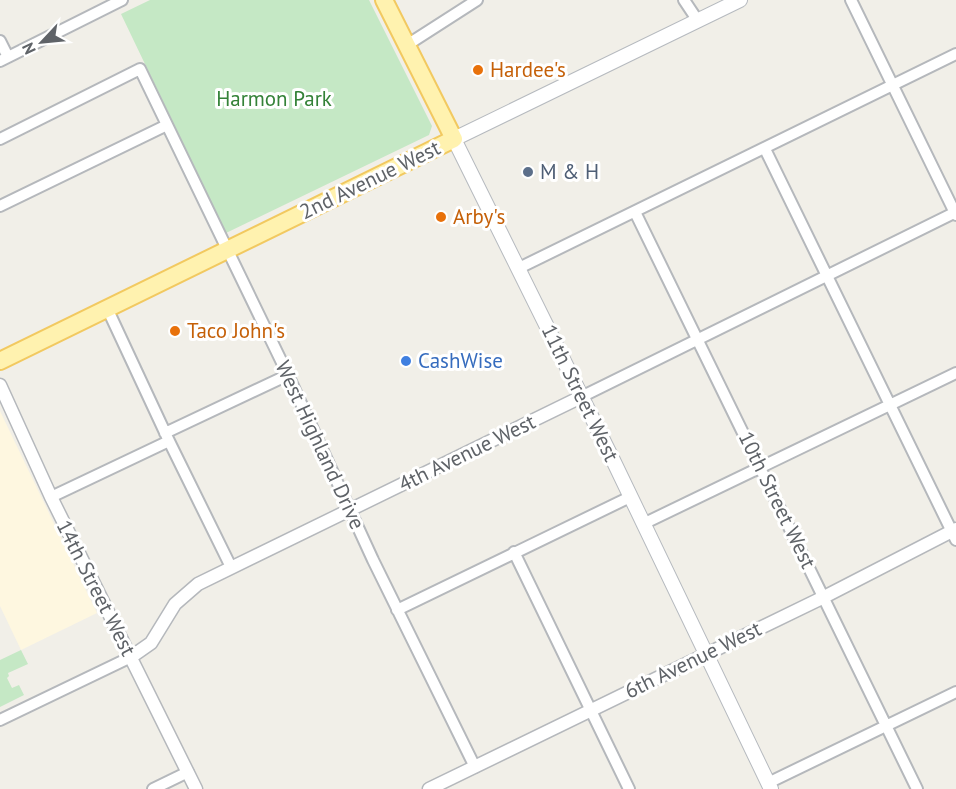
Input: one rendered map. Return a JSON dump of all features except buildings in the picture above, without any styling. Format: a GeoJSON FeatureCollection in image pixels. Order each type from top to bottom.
{"type":"FeatureCollection","features":[{"type":"Feature","properties":{"kind":"main road","name":"11th Street West"},"geometry":{"type":"LineString","coordinates":[[384,0],[519,268],[770,786]]}},
{"type":"Feature","properties":{"kind":"main road","name":"2nd Avenue West"},"geometry":{"type":"LineString","coordinates":[[0,361],[740,0]]}},
{"type":"Feature","properties":{"kind":"street"},"geometry":{"type":"LineString","coordinates":[[0,41],[4,59],[122,0]]}},
{"type":"Feature","properties":{"kind":"street"},"geometry":{"type":"LineString","coordinates":[[407,45],[477,0]]}},
{"type":"Feature","properties":{"kind":"street"},"geometry":{"type":"LineString","coordinates":[[684,0],[698,21]]}},
{"type":"Feature","properties":{"kind":"street"},"geometry":{"type":"LineString","coordinates":[[851,0],[956,213]]}},
{"type":"Feature","properties":{"kind":"street"},"geometry":{"type":"LineString","coordinates":[[519,268],[956,54]]}},
{"type":"Feature","properties":{"kind":"street","name":"West Highland Drive"},"geometry":{"type":"LineString","coordinates":[[0,139],[140,69],[288,375],[397,610],[475,767]]}},
{"type":"Feature","properties":{"kind":"street"},"geometry":{"type":"LineString","coordinates":[[0,206],[167,125]]}},
{"type":"Feature","properties":{"kind":"street"},"geometry":{"type":"LineString","coordinates":[[765,149],[955,534]]}},
{"type":"Feature","properties":{"kind":"street","name":"10th Street West"},"geometry":{"type":"LineString","coordinates":[[634,212],[917,789]]}},
{"type":"Feature","properties":{"kind":"street","name":"4th Avenue West"},"geometry":{"type":"LineString","coordinates":[[0,720],[131,657],[152,643],[175,604],[188,591],[231,567],[350,511],[956,213]]}},
{"type":"Feature","properties":{"kind":"street"},"geometry":{"type":"LineString","coordinates":[[107,308],[231,567]]}},
{"type":"Feature","properties":{"kind":"street"},"geometry":{"type":"LineString","coordinates":[[643,524],[956,373]]}},
{"type":"Feature","properties":{"kind":"street"},"geometry":{"type":"LineString","coordinates":[[51,497],[288,375]]}},
{"type":"Feature","properties":{"kind":"street","name":"14th Street West"},"geometry":{"type":"LineString","coordinates":[[0,385],[51,497],[196,789]]}},
{"type":"Feature","properties":{"kind":"street"},"geometry":{"type":"LineString","coordinates":[[397,610],[630,497]]}},
{"type":"Feature","properties":{"kind":"street","name":"6th Avenue West"},"geometry":{"type":"LineString","coordinates":[[429,789],[955,534]]}},
{"type":"Feature","properties":{"kind":"street"},"geometry":{"type":"LineString","coordinates":[[514,552],[629,789]]}},
{"type":"Feature","properties":{"kind":"street"},"geometry":{"type":"LineString","coordinates":[[770,786],[956,692]]}},
{"type":"Feature","properties":{"kind":"street"},"geometry":{"type":"LineString","coordinates":[[153,789],[188,772]]}},
{"type":"Feature","properties":{"kind":"shaded area"},"geometry":{"type":"Polygon","coordinates":[[[0,411],[97,613],[21,650],[0,606],[0,411]]]}},
{"type":"Feature","properties":{"kind":"green space","name":"Harmon Park"},"geometry":{"type":"Polygon","coordinates":[[[150,0],[369,0],[432,126],[429,135],[226,233],[121,14],[150,0]]]}},
{"type":"Feature","properties":{"kind":"green space"},"geometry":{"type":"Polygon","coordinates":[[[21,650],[28,664],[8,673],[7,678],[12,688],[19,685],[24,695],[0,707],[0,660],[21,650]]]}},
{"type":"Feature","properties":{"kind":"place","name":"Hardee's"},"geometry":{"type":"Point","coordinates":[478,70]}},
{"type":"Feature","properties":{"kind":"place","name":"M & H"},"geometry":{"type":"Point","coordinates":[528,172]}},
{"type":"Feature","properties":{"kind":"place","name":"Arby's"},"geometry":{"type":"Point","coordinates":[441,217]}},
{"type":"Feature","properties":{"kind":"place","name":"Taco John's"},"geometry":{"type":"Point","coordinates":[175,331]}},
{"type":"Feature","properties":{"kind":"place","name":"CashWise"},"geometry":{"type":"Point","coordinates":[406,361]}}]}
